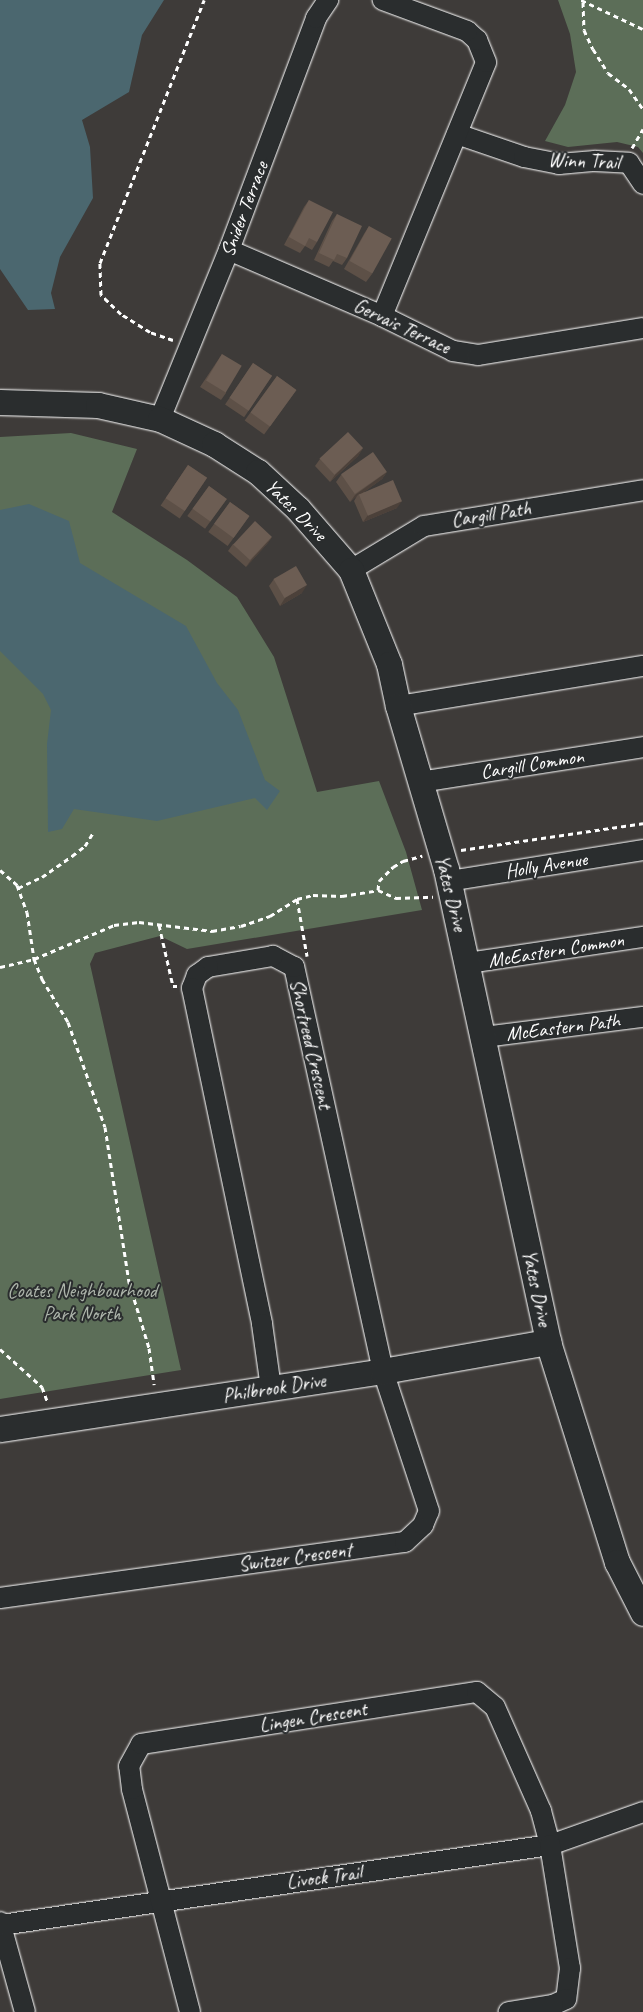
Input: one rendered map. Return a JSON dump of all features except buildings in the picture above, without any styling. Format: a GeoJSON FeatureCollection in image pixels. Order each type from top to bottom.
{"type":"FeatureCollection","features":[{"type":"Feature","properties":{"kind":"street","name":"Snider Terrace"},"geometry":{"type":"LineString","coordinates":[[160,419],[230,250],[316,18],[328,0]]}},
{"type":"Feature","properties":{"kind":"street"},"geometry":{"type":"LineString","coordinates":[[382,316],[486,62],[484,51],[468,31],[384,0]]}},
{"type":"Feature","properties":{"kind":"street","name":"Winn Trail"},"geometry":{"type":"LineString","coordinates":[[457,134],[524,157],[559,164],[605,161],[629,163],[638,173],[643,184]]}},
{"type":"Feature","properties":{"kind":"street","name":"Gervais Terrace"},"geometry":{"type":"LineString","coordinates":[[230,250],[382,316],[433,344],[478,355],[643,328]]}},
{"type":"Feature","properties":{"kind":"street","name":"Yates Drive"},"geometry":{"type":"LineString","coordinates":[[0,402],[98,405],[160,419],[214,444],[258,472],[298,509],[351,570],[389,664],[398,706],[441,852],[468,963],[548,1342],[617,1562],[643,1613]]}},
{"type":"Feature","properties":{"kind":"street","name":"Cargill Path"},"geometry":{"type":"LineString","coordinates":[[351,570],[424,526],[643,490]]}},
{"type":"Feature","properties":{"kind":"street"},"geometry":{"type":"LineString","coordinates":[[398,706],[643,666]]}},
{"type":"Feature","properties":{"kind":"street","name":"Cargill Common"},"geometry":{"type":"LineString","coordinates":[[420,782],[643,747]]}},
{"type":"Feature","properties":{"kind":"street","name":"Holly Avenue"},"geometry":{"type":"LineString","coordinates":[[450,889],[643,850]]}},
{"type":"Feature","properties":{"kind":"street","name":"McEastern Common"},"geometry":{"type":"LineString","coordinates":[[468,963],[643,936]]}},
{"type":"Feature","properties":{"kind":"street","name":"Shortreed Crescent"},"geometry":{"type":"LineString","coordinates":[[192,988],[197,975],[208,967],[273,956],[294,967],[383,1371]]}},
{"type":"Feature","properties":{"kind":"street"},"geometry":{"type":"LineString","coordinates":[[192,988],[262,1324],[271,1388]]}},
{"type":"Feature","properties":{"kind":"street","name":"McEastern Path"},"geometry":{"type":"LineString","coordinates":[[484,1037],[643,1017]]}},
{"type":"Feature","properties":{"kind":"street","name":"Philbrook Drive"},"geometry":{"type":"LineString","coordinates":[[0,1429],[383,1371],[548,1342]]}},
{"type":"Feature","properties":{"kind":"street","name":"Switzer Crescent"},"geometry":{"type":"LineString","coordinates":[[0,1598],[406,1542],[415,1535],[429,1511],[383,1371]]}},
{"type":"Feature","properties":{"kind":"street","name":"Lingen Crescent"},"geometry":{"type":"LineString","coordinates":[[161,1901],[129,1766],[141,1744],[469,1693],[478,1692],[495,1707],[541,1811],[550,1845]]}},
{"type":"Feature","properties":{"kind":"street","name":"Livock Trail"},"geometry":{"type":"LineString","coordinates":[[0,1924],[550,1845],[643,1812]]}},
{"type":"Feature","properties":{"kind":"street"},"geometry":{"type":"LineString","coordinates":[[509,2012],[553,2005],[566,1999],[570,1968],[550,1845]]}},
{"type":"Feature","properties":{"kind":"street"},"geometry":{"type":"LineString","coordinates":[[161,1901],[190,2012]]}},
{"type":"Feature","properties":{"kind":"street"},"geometry":{"type":"LineString","coordinates":[[0,1924],[24,2012]]}},
{"type":"Feature","properties":{"kind":"path"},"geometry":{"type":"LineString","coordinates":[[190,346],[150,332],[120,314],[101,295],[100,263],[204,0]]}},
{"type":"Feature","properties":{"kind":"path"},"geometry":{"type":"LineString","coordinates":[[643,29],[582,1],[584,30],[593,49],[608,73],[629,89],[643,109]]}},
{"type":"Feature","properties":{"kind":"path"},"geometry":{"type":"LineString","coordinates":[[378,890],[379,881],[403,861],[441,852],[643,823]]}},
{"type":"Feature","properties":{"kind":"path"},"geometry":{"type":"LineString","coordinates":[[18,888],[42,877],[72,856],[85,846],[94,831]]}},
{"type":"Feature","properties":{"kind":"path"},"geometry":{"type":"LineString","coordinates":[[0,870],[18,888],[27,912],[34,959],[42,979],[68,1022],[105,1127],[129,1282],[153,1368],[156,1406]]}},
{"type":"Feature","properties":{"kind":"path"},"geometry":{"type":"LineString","coordinates":[[0,967],[34,959],[114,925],[139,922],[212,931],[241,926],[270,916],[297,899],[313,895],[363,894],[378,890],[396,898],[450,889]]}},
{"type":"Feature","properties":{"kind":"path"},"geometry":{"type":"LineString","coordinates":[[294,967],[308,955],[297,899]]}},
{"type":"Feature","properties":{"kind":"path"},"geometry":{"type":"LineString","coordinates":[[159,925],[173,986],[192,988]]}},
{"type":"Feature","properties":{"kind":"path"},"geometry":{"type":"LineString","coordinates":[[0,1349],[42,1387],[52,1421]]}},
{"type":"Feature","properties":{"kind":"green space"},"geometry":{"type":"Polygon","coordinates":[[[558,0],[643,0],[643,153],[638,147],[617,142],[568,147],[545,141],[565,105],[576,72],[570,34],[558,0]]]}},
{"type":"Feature","properties":{"kind":"green space","name":"Coates Neighbourhood Park North"},"geometry":{"type":"Polygon","coordinates":[[[71,433],[137,449],[112,512],[187,560],[237,597],[274,657],[317,792],[379,781],[406,852],[422,910],[187,949],[160,936],[95,953],[90,964],[181,1370],[0,1399],[0,437],[71,433]]]}},
{"type":"Feature","properties":{"kind":"water"},"geometry":{"type":"Polygon","coordinates":[[[0,0],[164,0],[142,35],[129,92],[82,120],[90,147],[93,198],[60,257],[51,293],[55,309],[28,310],[0,269],[0,0]]]}},
{"type":"Feature","properties":{"kind":"water"},"geometry":{"type":"Polygon","coordinates":[[[29,504],[69,521],[80,563],[186,626],[217,683],[238,710],[265,780],[280,791],[267,810],[255,798],[157,821],[74,809],[62,829],[48,832],[47,744],[51,710],[43,694],[0,651],[0,510],[29,504]]]}}]}
